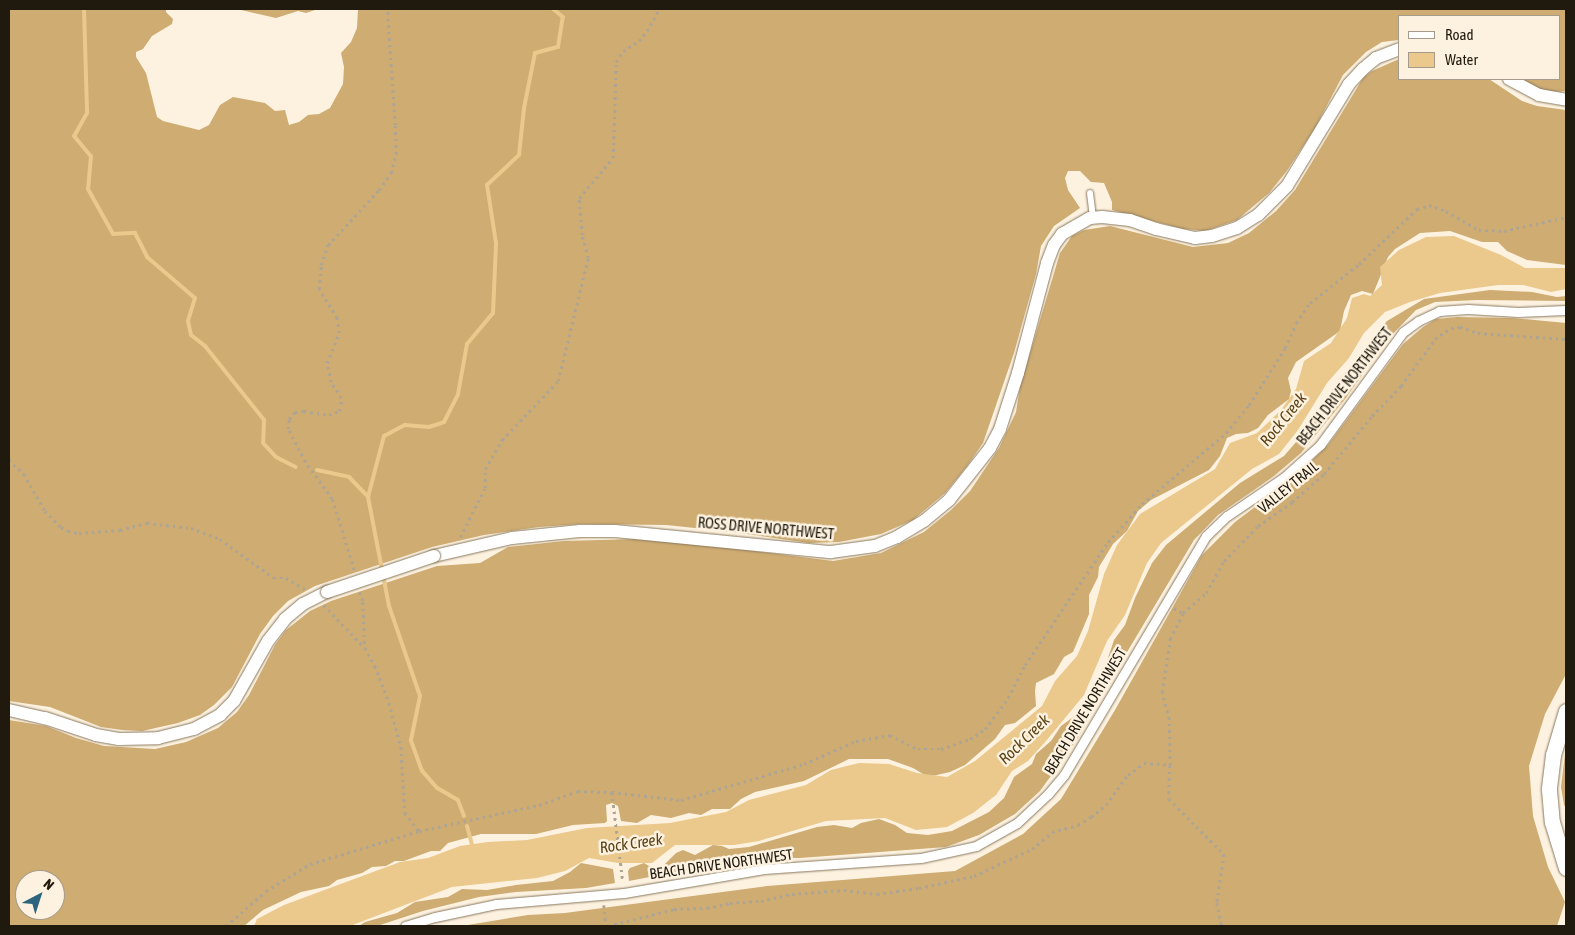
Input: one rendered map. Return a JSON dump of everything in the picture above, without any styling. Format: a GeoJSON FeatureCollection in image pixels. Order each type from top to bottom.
{"type":"FeatureCollection","features":[{"type":"Feature","properties":{"kind":"street","name":"ROSS DRIVE NORTHWEST"},"geometry":{"type":"LineString","coordinates":[[9,710],[45,718],[118,739],[158,738],[194,729],[220,714],[234,701],[268,641],[285,619],[303,604],[434,556],[512,538],[580,531],[615,531],[831,552],[875,546],[897,537],[924,521],[949,500],[990,448],[1000,429],[1018,373],[1054,245],[1062,234],[1078,223],[1093,218],[1130,220],[1156,229],[1194,238],[1212,236],[1237,228],[1258,215],[1287,186],[1349,84],[1376,58],[1398,49]]}},
{"type":"Feature","properties":{"kind":"street"},"geometry":{"type":"LineString","coordinates":[[1511,80],[1539,95],[1566,100]]}},
{"type":"Feature","properties":{"kind":"street","name":"BEACH DRIVE NORTHWEST"},"geometry":{"type":"LineString","coordinates":[[405,926],[435,917],[487,906],[604,894],[764,869],[921,858],[976,846],[1017,823],[1048,794],[1064,775],[1206,536],[1227,516],[1283,478],[1320,445],[1404,332],[1418,321],[1440,311],[1468,309],[1518,312],[1566,310]]}},
{"type":"Feature","properties":{"kind":"street"},"geometry":{"type":"LineString","coordinates":[[1566,712],[1554,749],[1549,790],[1552,822],[1566,868]]}},
{"type":"Feature","properties":{"kind":"lane"},"geometry":{"type":"LineString","coordinates":[[1090,193],[1093,218]]}},
{"type":"Feature","properties":{"kind":"path"},"geometry":{"type":"LineString","coordinates":[[355,574],[332,499],[305,462],[288,428],[289,419],[295,412],[304,411],[329,415],[339,411],[341,404],[341,398],[331,382],[327,363],[339,333],[337,318],[318,288],[321,265],[328,245],[379,190],[392,173],[396,154],[396,125],[387,9]]}},
{"type":"Feature","properties":{"kind":"path"},"geometry":{"type":"LineString","coordinates":[[454,550],[485,488],[485,469],[502,440],[558,381],[588,258],[582,235],[579,198],[613,158],[616,62],[623,51],[639,41],[647,31],[658,9]]}},
{"type":"Feature","properties":{"kind":"path"},"geometry":{"type":"LineString","coordinates":[[226,926],[266,891],[310,864],[419,831],[539,805],[578,791],[612,792],[681,800],[804,764],[856,741],[890,735],[918,749],[941,748],[978,735],[985,729],[1008,698],[1025,665],[1108,542],[1142,504],[1226,433],[1249,405],[1286,348],[1296,323],[1310,302],[1359,264],[1417,209],[1429,205],[1479,230],[1504,231],[1566,217]]}},
{"type":"Feature","properties":{"kind":"path","name":"VALLEY TRAIL"},"geometry":{"type":"LineString","coordinates":[[1222,926],[1217,903],[1224,854],[1169,799],[1169,719],[1162,692],[1165,657],[1170,639],[1183,613],[1206,593],[1224,561],[1258,526],[1292,502],[1324,474],[1372,416],[1401,386],[1435,339],[1451,328],[1460,327],[1478,333],[1566,339]]}},
{"type":"Feature","properties":{"kind":"path"},"geometry":{"type":"LineString","coordinates":[[9,460],[24,474],[45,511],[61,527],[68,531],[120,530],[147,523],[191,528],[220,539],[274,578],[286,578],[310,593]]}},
{"type":"Feature","properties":{"kind":"path"},"geometry":{"type":"LineString","coordinates":[[358,583],[363,602],[365,648]]}},
{"type":"Feature","properties":{"kind":"path"},"geometry":{"type":"LineString","coordinates":[[323,596],[365,648],[375,666],[389,703],[401,747],[406,813],[419,831]]}},
{"type":"Feature","properties":{"kind":"path"},"geometry":{"type":"LineString","coordinates":[[612,792],[623,877]]}},
{"type":"Feature","properties":{"kind":"path"},"geometry":{"type":"LineString","coordinates":[[604,894],[606,926]]}},
{"type":"Feature","properties":{"kind":"shaded area"},"geometry":{"type":"Polygon","coordinates":[[[9,9],[166,9],[166,12],[173,19],[172,24],[152,36],[143,49],[136,52],[136,57],[146,73],[157,117],[163,121],[199,130],[209,125],[220,105],[233,97],[265,103],[275,111],[285,110],[289,125],[299,122],[308,115],[319,114],[330,108],[343,84],[344,67],[341,53],[351,42],[357,28],[358,9],[1566,9],[1566,91],[1554,92],[1537,88],[1521,80],[1560,80],[1560,15],[1398,15],[1398,40],[1382,42],[1366,52],[1343,75],[1315,128],[1286,172],[1269,193],[1237,220],[1205,231],[1183,229],[1112,210],[1112,202],[1104,183],[1091,182],[1080,171],[1068,171],[1065,178],[1068,190],[1080,208],[1054,226],[1041,246],[1036,274],[1014,353],[983,443],[945,493],[913,520],[881,534],[839,542],[809,543],[666,525],[582,524],[539,527],[484,535],[432,547],[315,586],[288,601],[273,616],[260,634],[232,687],[214,705],[200,715],[178,723],[142,731],[122,730],[101,727],[50,707],[9,701],[9,9]]]}},
{"type":"Feature","properties":{"kind":"shaded area"},"geometry":{"type":"Polygon","coordinates":[[[237,9],[318,9],[306,13],[298,11],[276,18],[237,9]]]}},
{"type":"Feature","properties":{"kind":"shaded area"},"geometry":{"type":"Polygon","coordinates":[[[1398,59],[1398,80],[1490,80],[1522,101],[1537,106],[1566,110],[1566,265],[1527,260],[1507,251],[1498,242],[1482,242],[1450,231],[1420,233],[1395,249],[1388,257],[1373,294],[1362,291],[1351,295],[1344,311],[1340,331],[1296,362],[1288,378],[1291,391],[1289,399],[1268,415],[1258,428],[1248,433],[1236,434],[1227,438],[1220,456],[1209,470],[1151,500],[1138,511],[1127,531],[1113,544],[1099,567],[1098,577],[1089,595],[1089,614],[1073,652],[1064,657],[1054,674],[1036,683],[1036,706],[1015,723],[1005,725],[995,739],[965,765],[950,772],[928,777],[913,768],[888,759],[849,759],[804,781],[755,792],[741,799],[730,809],[712,809],[701,815],[689,813],[671,818],[651,815],[637,823],[621,821],[618,806],[612,803],[606,805],[607,821],[605,823],[573,825],[536,834],[481,834],[448,843],[440,851],[431,851],[404,861],[395,861],[386,866],[372,867],[362,873],[337,880],[329,886],[301,892],[263,910],[244,926],[9,926],[9,720],[46,726],[76,738],[104,746],[155,749],[186,742],[218,728],[237,712],[249,695],[275,645],[286,630],[310,611],[331,601],[437,566],[480,563],[508,547],[564,541],[636,539],[714,546],[833,561],[881,553],[924,532],[951,510],[970,491],[999,448],[1016,412],[1020,387],[1060,253],[1072,236],[1084,230],[1110,226],[1193,247],[1228,243],[1249,233],[1276,211],[1295,190],[1363,78],[1372,71],[1398,59]]]}},
{"type":"Feature","properties":{"kind":"shaded area"},"geometry":{"type":"Polygon","coordinates":[[[1490,290],[1532,292],[1557,297],[1566,296],[1566,301],[1477,300],[1435,302],[1416,310],[1386,341],[1346,398],[1301,453],[1274,476],[1218,515],[1194,540],[1076,741],[1040,791],[1015,814],[979,835],[946,847],[800,858],[789,858],[773,854],[725,860],[710,870],[665,874],[629,881],[628,871],[630,868],[644,863],[654,869],[660,869],[676,853],[683,850],[695,855],[713,845],[729,849],[749,847],[817,827],[834,825],[852,828],[861,823],[879,819],[895,825],[907,833],[928,835],[952,831],[989,812],[1004,798],[1014,777],[1032,764],[1036,754],[1051,741],[1061,726],[1083,710],[1095,682],[1107,661],[1114,640],[1125,625],[1135,598],[1152,563],[1166,545],[1240,483],[1284,456],[1315,420],[1336,384],[1387,321],[1424,299],[1490,290]]]}},
{"type":"Feature","properties":{"kind":"shaded area"},"geometry":{"type":"Polygon","coordinates":[[[1457,317],[1512,318],[1566,323],[1566,674],[1545,714],[1529,766],[1533,816],[1548,867],[1565,902],[1557,926],[462,926],[528,915],[565,913],[767,886],[955,871],[1023,834],[1061,799],[1115,710],[1202,555],[1235,522],[1295,477],[1328,445],[1403,344],[1436,319],[1457,317]]]}},
{"type":"Feature","properties":{"kind":"shaded area"},"geometry":{"type":"Polygon","coordinates":[[[1566,746],[1566,808],[1561,787],[1566,746]]]}},
{"type":"Feature","properties":{"kind":"shaded area"},"geometry":{"type":"Polygon","coordinates":[[[581,863],[613,869],[615,883],[586,888],[516,892],[479,897],[423,911],[377,926],[359,926],[365,922],[397,913],[415,902],[448,897],[462,889],[487,890],[553,881],[570,872],[581,863]]]}},
{"type":"Feature","properties":{"kind":"water","name":"Rock Creek"},"geometry":{"type":"Polygon","coordinates":[[[1454,236],[1501,255],[1525,268],[1566,268],[1566,289],[1551,292],[1523,285],[1498,285],[1440,293],[1385,312],[1364,333],[1349,358],[1327,383],[1298,430],[1279,454],[1252,469],[1161,543],[1147,563],[1125,615],[1107,641],[1084,695],[1028,761],[1012,771],[996,795],[973,813],[947,827],[916,830],[885,818],[826,821],[759,841],[734,845],[675,845],[652,863],[618,863],[589,858],[565,871],[537,878],[452,887],[350,926],[254,926],[257,919],[284,905],[400,862],[428,858],[460,846],[527,840],[587,828],[670,823],[726,812],[749,800],[806,785],[831,770],[859,763],[889,764],[917,773],[947,777],[975,761],[1042,706],[1055,681],[1077,656],[1088,631],[1104,574],[1117,545],[1140,514],[1215,469],[1230,443],[1257,433],[1281,410],[1296,389],[1304,361],[1331,343],[1347,318],[1352,298],[1364,294],[1370,296],[1382,285],[1380,267],[1399,250],[1426,237],[1454,236]]]}},
{"type":"Feature","properties":{"kind":"waterway"},"geometry":{"type":"LineString","coordinates":[[84,9],[87,113],[74,136],[91,156],[88,189],[113,234],[135,233],[147,257],[195,298],[188,321],[191,335],[205,346],[264,420],[263,443],[276,457],[296,467]]}},
{"type":"Feature","properties":{"kind":"waterway"},"geometry":{"type":"LineString","coordinates":[[464,816],[458,800],[437,788],[422,771],[411,740],[420,696],[389,606],[368,497],[384,436],[405,425],[429,427],[444,422],[458,394],[467,344],[493,313],[496,243],[487,185],[519,155],[524,108],[535,53],[558,47],[563,17],[553,9]]}},
{"type":"Feature","properties":{"kind":"waterway"},"geometry":{"type":"LineString","coordinates":[[317,470],[349,477],[368,497]]}},
{"type":"Feature","properties":{"kind":"waterway"},"geometry":{"type":"LineString","coordinates":[[467,826],[473,848]]}}]}
